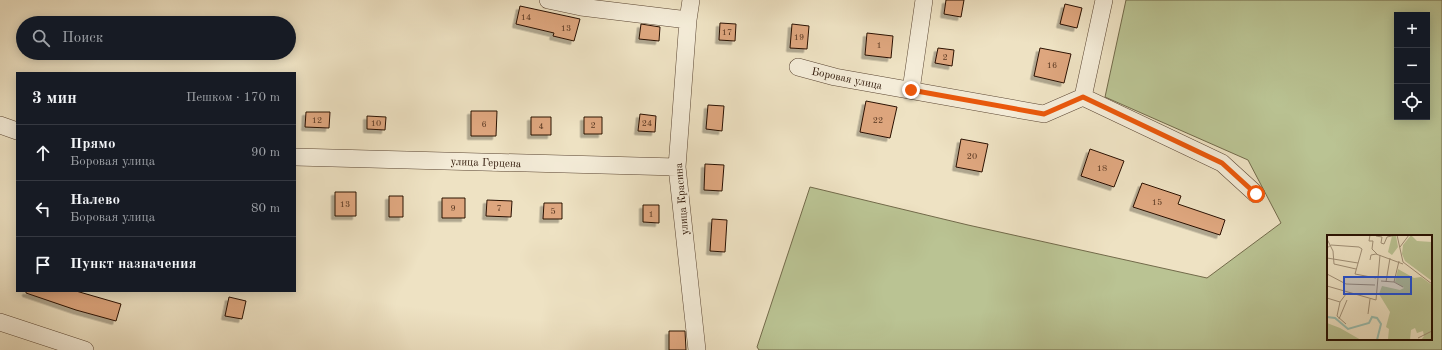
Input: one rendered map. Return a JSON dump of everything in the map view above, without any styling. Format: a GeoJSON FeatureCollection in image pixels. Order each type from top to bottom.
{"type":"FeatureCollection","features":[{"type":"Feature","properties":{"kind":"street"},"geometry":{"type":"LineString","coordinates":[[548,0],[582,7],[688,20]]}},
{"type":"Feature","properties":{"kind":"street","name":"улица Красина"},"geometry":{"type":"LineString","coordinates":[[691,0],[688,20],[677,167],[697,350]]}},
{"type":"Feature","properties":{"kind":"street"},"geometry":{"type":"LineString","coordinates":[[911,90],[924,0]]}},
{"type":"Feature","properties":{"kind":"street"},"geometry":{"type":"LineString","coordinates":[[1104,0],[1083,97],[1222,163],[1256,194]]}},
{"type":"Feature","properties":{"kind":"street","name":"Боровая улица"},"geometry":{"type":"LineString","coordinates":[[798,67],[835,77],[1044,114],[1083,97]]}},
{"type":"Feature","properties":{"kind":"street"},"geometry":{"type":"LineString","coordinates":[[0,125],[16,131]]}},
{"type":"Feature","properties":{"kind":"street","name":"улица Герцена"},"geometry":{"type":"LineString","coordinates":[[296,157],[677,167]]}},
{"type":"Feature","properties":{"kind":"street"},"geometry":{"type":"LineString","coordinates":[[0,322],[57,347],[85,350]]}},
{"type":"Feature","properties":{"kind":"green space"},"geometry":{"type":"Polygon","coordinates":[[[1126,0],[1442,0],[1442,350],[759,350],[757,347],[810,187],[968,225],[1207,278],[1281,223],[1248,160],[1105,97],[1126,0]]]}},
{"type":"Feature","properties":{"kind":"building"},"geometry":{"type":"Polygon","coordinates":[[[946,0],[964,0],[961,17],[944,14],[946,0]]]}},
{"type":"Feature","properties":{"kind":"building"},"geometry":{"type":"Polygon","coordinates":[[[1065,4],[1082,8],[1077,28],[1060,24],[1065,4]]]}},
{"type":"Feature","properties":{"kind":"building"},"geometry":{"type":"Polygon","coordinates":[[[520,6],[580,19],[574,41],[553,36],[554,33],[516,24],[520,6]]]}},
{"type":"Feature","properties":{"kind":"building"},"geometry":{"type":"Polygon","coordinates":[[[720,23],[736,24],[735,41],[719,40],[720,23]]]}},
{"type":"Feature","properties":{"kind":"building"},"geometry":{"type":"Polygon","coordinates":[[[641,24],[660,27],[659,41],[639,39],[641,24]]]}},
{"type":"Feature","properties":{"kind":"building"},"geometry":{"type":"Polygon","coordinates":[[[792,24],[809,26],[807,49],[790,48],[792,24]]]}},
{"type":"Feature","properties":{"kind":"building"},"geometry":{"type":"Polygon","coordinates":[[[867,33],[893,36],[891,58],[865,55],[867,33]]]}},
{"type":"Feature","properties":{"kind":"building"},"geometry":{"type":"Polygon","coordinates":[[[938,48],[954,50],[952,66],[935,63],[938,48]]]}},
{"type":"Feature","properties":{"kind":"building"},"geometry":{"type":"Polygon","coordinates":[[[1040,48],[1071,54],[1064,83],[1034,76],[1040,48]]]}},
{"type":"Feature","properties":{"kind":"building"},"geometry":{"type":"Polygon","coordinates":[[[866,101],[897,107],[890,138],[860,132],[866,101]]]}},
{"type":"Feature","properties":{"kind":"building"},"geometry":{"type":"Polygon","coordinates":[[[708,105],[724,106],[722,131],[706,129],[708,105]]]}},
{"type":"Feature","properties":{"kind":"building"},"geometry":{"type":"Polygon","coordinates":[[[471,111],[497,111],[496,136],[471,136],[471,111]]]}},
{"type":"Feature","properties":{"kind":"building"},"geometry":{"type":"Polygon","coordinates":[[[306,112],[330,112],[329,128],[305,127],[306,112]]]}},
{"type":"Feature","properties":{"kind":"building"},"geometry":{"type":"Polygon","coordinates":[[[640,114],[656,116],[655,132],[638,131],[640,114]]]}},
{"type":"Feature","properties":{"kind":"building"},"geometry":{"type":"Polygon","coordinates":[[[367,116],[386,117],[385,130],[367,129],[367,116]]]}},
{"type":"Feature","properties":{"kind":"building"},"geometry":{"type":"Polygon","coordinates":[[[531,117],[551,117],[551,135],[531,135],[531,117]]]}},
{"type":"Feature","properties":{"kind":"building"},"geometry":{"type":"Polygon","coordinates":[[[584,117],[602,117],[602,134],[584,134],[584,117]]]}},
{"type":"Feature","properties":{"kind":"building"},"geometry":{"type":"Polygon","coordinates":[[[961,139],[988,144],[982,172],[956,167],[961,139]]]}},
{"type":"Feature","properties":{"kind":"building"},"geometry":{"type":"Polygon","coordinates":[[[1090,149],[1124,161],[1114,187],[1081,176],[1090,149]]]}},
{"type":"Feature","properties":{"kind":"building"},"geometry":{"type":"Polygon","coordinates":[[[705,164],[724,165],[722,191],[704,190],[705,164]]]}},
{"type":"Feature","properties":{"kind":"building"},"geometry":{"type":"Polygon","coordinates":[[[1142,183],[1181,196],[1178,204],[1225,220],[1220,235],[1133,207],[1142,183]]]}},
{"type":"Feature","properties":{"kind":"building"},"geometry":{"type":"Polygon","coordinates":[[[335,192],[356,192],[356,216],[335,216],[335,192]]]}},
{"type":"Feature","properties":{"kind":"building"},"geometry":{"type":"Polygon","coordinates":[[[389,196],[403,196],[403,217],[389,217],[389,196]]]}},
{"type":"Feature","properties":{"kind":"building"},"geometry":{"type":"Polygon","coordinates":[[[442,198],[465,198],[465,218],[442,218],[442,198]]]}},
{"type":"Feature","properties":{"kind":"building"},"geometry":{"type":"Polygon","coordinates":[[[487,200],[512,201],[511,217],[486,216],[487,200]]]}},
{"type":"Feature","properties":{"kind":"building"},"geometry":{"type":"Polygon","coordinates":[[[544,203],[562,203],[562,219],[543,219],[544,203]]]}},
{"type":"Feature","properties":{"kind":"building"},"geometry":{"type":"Polygon","coordinates":[[[643,205],[659,205],[659,223],[643,222],[643,205]]]}},
{"type":"Feature","properties":{"kind":"building"},"geometry":{"type":"Polygon","coordinates":[[[712,219],[727,220],[725,252],[710,251],[712,219]]]}},
{"type":"Feature","properties":{"kind":"building"},"geometry":{"type":"Polygon","coordinates":[[[79,292],[121,304],[116,321],[76,310],[26,293],[79,292]]]}},
{"type":"Feature","properties":{"kind":"building"},"geometry":{"type":"Polygon","coordinates":[[[229,297],[246,301],[242,319],[225,316],[229,297]]]}},
{"type":"Feature","properties":{"kind":"building"},"geometry":{"type":"Polygon","coordinates":[[[669,331],[685,331],[686,350],[669,350],[669,331]]]}},
{"type":"Feature","properties":{"kind":"route"},"geometry":{"type":"LineString","coordinates":[[911,90],[1044,114],[1083,97],[1171,137],[1222,163],[1256,194]]}}]}
